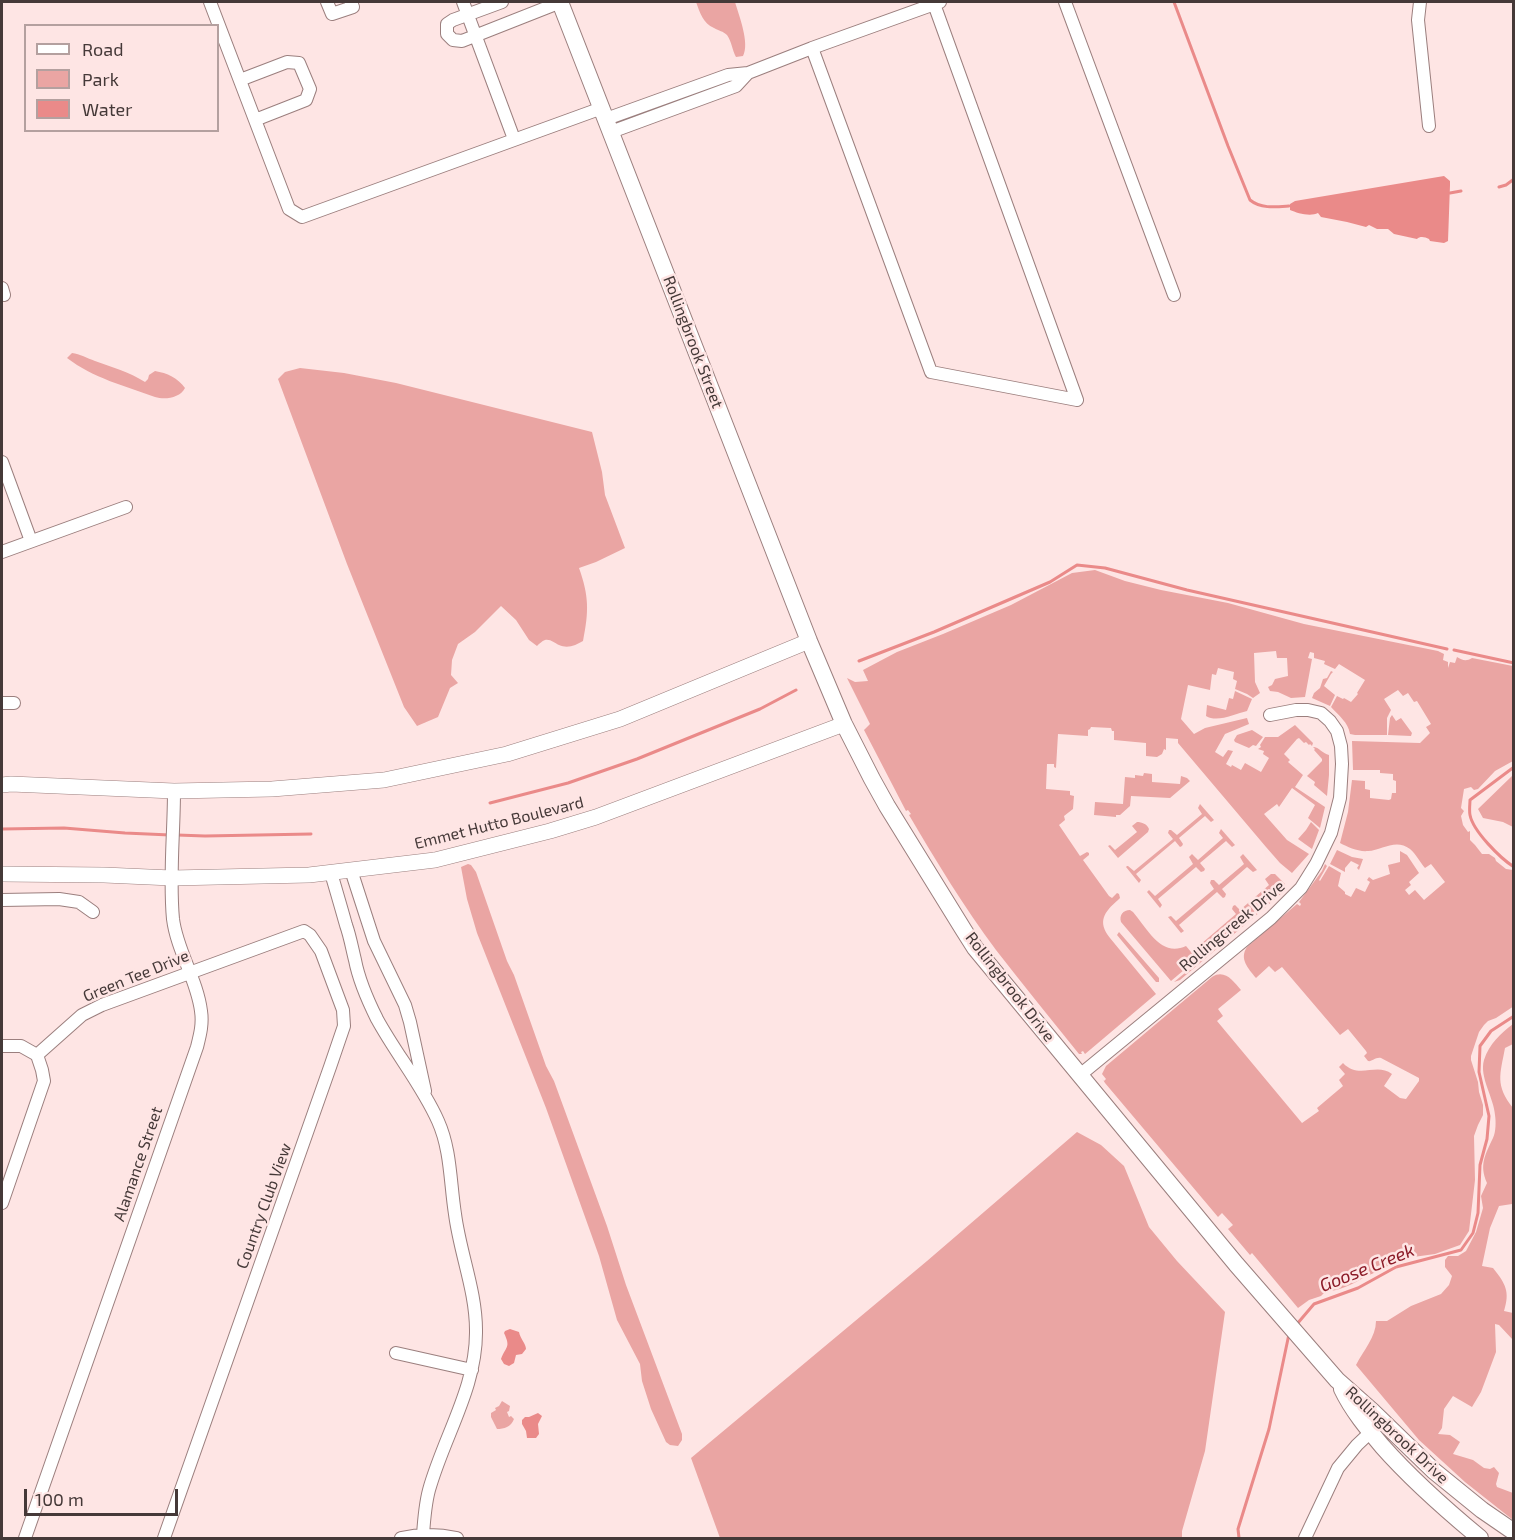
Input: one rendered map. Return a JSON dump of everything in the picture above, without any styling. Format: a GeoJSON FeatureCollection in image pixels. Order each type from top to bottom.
{"type":"FeatureCollection","features":[{"type":"Feature","properties":{"kind":"main road","name":"Rollingbrook Street"},"geometry":{"type":"LineString","coordinates":[[560,2],[827,682]]}},
{"type":"Feature","properties":{"kind":"main road","name":"Rollingbrook Drive"},"geometry":{"type":"LineString","coordinates":[[827,682],[844,724],[887,806],[975,948],[1236,1264],[1338,1380],[1350,1406],[1482,1510],[1514,1532]]}},
{"type":"Feature","properties":{"kind":"main road","name":"Rollingbrook Drive"},"geometry":{"type":"LineString","coordinates":[[1377,1427],[1406,1473],[1480,1539]]}},
{"type":"Feature","properties":{"kind":"street"},"geometry":{"type":"LineString","coordinates":[[210,2],[218,24]]}},
{"type":"Feature","properties":{"kind":"street"},"geometry":{"type":"LineString","coordinates":[[327,2],[332,14],[353,7],[351,2]]}},
{"type":"Feature","properties":{"kind":"street"},"geometry":{"type":"LineString","coordinates":[[463,2],[514,139]]}},
{"type":"Feature","properties":{"kind":"street"},"geometry":{"type":"LineString","coordinates":[[502,2],[453,20],[447,24],[447,34],[453,40],[462,41],[560,2]]}},
{"type":"Feature","properties":{"kind":"street"},"geometry":{"type":"LineString","coordinates":[[1065,2],[1174,295]]}},
{"type":"Feature","properties":{"kind":"street"},"geometry":{"type":"LineString","coordinates":[[1420,2],[1418,20],[1429,126]]}},
{"type":"Feature","properties":{"kind":"street"},"geometry":{"type":"LineString","coordinates":[[219,25],[289,209],[302,217],[514,139],[606,119],[728,75],[748,73],[812,48],[937,3],[1077,400],[931,372],[812,48]]}},
{"type":"Feature","properties":{"kind":"street"},"geometry":{"type":"LineString","coordinates":[[240,80],[287,62],[299,63],[310,89],[306,100],[255,120]]}},
{"type":"Feature","properties":{"kind":"street"},"geometry":{"type":"LineString","coordinates":[[2,462],[31,541]]}},
{"type":"Feature","properties":{"kind":"street"},"geometry":{"type":"LineString","coordinates":[[2,552],[126,507]]}},
{"type":"Feature","properties":{"kind":"street"},"geometry":{"type":"LineString","coordinates":[[2,785],[174,791],[272,789],[384,780],[507,754],[638,712],[809,641]]}},
{"type":"Feature","properties":{"kind":"street","name":"Rollingcreek Drive"},"geometry":{"type":"LineString","coordinates":[[1080,1075],[1271,918],[1301,888],[1316,864],[1331,833],[1340,798],[1342,764],[1337,731],[1321,713],[1296,710],[1270,715]]}},
{"type":"Feature","properties":{"kind":"street","name":"Emmet Hutto Boulevard"},"geometry":{"type":"LineString","coordinates":[[2,874],[172,878],[309,875],[435,860],[550,831],[637,803],[844,724]]}},
{"type":"Feature","properties":{"kind":"street","name":"Alamance Street"},"geometry":{"type":"LineString","coordinates":[[25,1539],[201,1032],[201,1010],[174,922],[172,878],[174,791]]}},
{"type":"Feature","properties":{"kind":"street"},"geometry":{"type":"LineString","coordinates":[[351,870],[374,941],[405,1005],[427,1098]]}},
{"type":"Feature","properties":{"kind":"street"},"geometry":{"type":"LineString","coordinates":[[331,873],[367,998],[378,1021],[427,1098],[441,1128],[449,1158],[454,1214],[474,1310],[476,1348],[472,1370],[430,1490],[425,1509],[423,1535]]}},
{"type":"Feature","properties":{"kind":"street"},"geometry":{"type":"LineString","coordinates":[[2,900],[59,899],[79,902],[93,912]]}},
{"type":"Feature","properties":{"kind":"street","name":"Country Club View"},"geometry":{"type":"LineString","coordinates":[[164,1539],[344,1026],[343,1010],[321,951],[310,935],[304,932],[296,933],[261,946]]}},
{"type":"Feature","properties":{"kind":"street","name":"Green Tee Drive"},"geometry":{"type":"LineString","coordinates":[[37,1055],[82,1015],[111,1001],[261,946]]}},
{"type":"Feature","properties":{"kind":"street"},"geometry":{"type":"LineString","coordinates":[[2,1046],[21,1046],[37,1055],[44,1082],[2,1203]]}},
{"type":"Feature","properties":{"kind":"street"},"geometry":{"type":"LineString","coordinates":[[396,1353],[472,1370]]}},
{"type":"Feature","properties":{"kind":"street"},"geometry":{"type":"LineString","coordinates":[[1305,1539],[1338,1468],[1357,1445],[1377,1427]]}},
{"type":"Feature","properties":{"kind":"street"},"geometry":{"type":"LineString","coordinates":[[401,1539],[423,1535],[457,1539]]}},
{"type":"Feature","properties":{"kind":"green space"},"geometry":{"type":"Polygon","coordinates":[[[696,2],[735,2],[745,37],[743,56],[736,57],[727,35],[707,23],[696,2]]]}},
{"type":"Feature","properties":{"kind":"green space"},"geometry":{"type":"Polygon","coordinates":[[[72,353],[133,375],[145,382],[155,371],[164,373],[176,379],[185,388],[180,394],[172,397],[155,397],[88,371],[67,358],[72,353]]]}},
{"type":"Feature","properties":{"kind":"green space"},"geometry":{"type":"Polygon","coordinates":[[[300,368],[344,373],[396,383],[592,432],[605,495],[625,548],[579,568],[587,604],[583,641],[566,647],[545,640],[537,646],[529,640],[516,620],[501,606],[475,632],[458,644],[452,660],[451,675],[458,683],[450,688],[438,717],[417,726],[404,707],[347,564],[278,379],[285,372],[300,368]]]}},
{"type":"Feature","properties":{"kind":"green space"},"geometry":{"type":"Polygon","coordinates":[[[1095,570],[1125,581],[1228,603],[1304,624],[1438,651],[1444,654],[1443,660],[1448,662],[1448,668],[1450,662],[1455,663],[1457,657],[1464,660],[1472,658],[1513,666],[1513,761],[1495,771],[1478,789],[1474,790],[1471,787],[1464,789],[1461,808],[1464,811],[1461,816],[1463,825],[1468,832],[1470,831],[1470,840],[1482,854],[1489,854],[1506,869],[1513,870],[1514,1006],[1484,1025],[1479,1032],[1471,1056],[1483,1105],[1483,1115],[1474,1136],[1475,1180],[1469,1231],[1460,1245],[1435,1254],[1406,1258],[1395,1264],[1393,1261],[1383,1269],[1346,1287],[1325,1292],[1298,1308],[1252,1253],[1250,1255],[1228,1229],[1233,1225],[1222,1213],[1218,1217],[1105,1083],[1102,1078],[1104,1081],[1106,1079],[1102,1074],[1106,1066],[1212,977],[1221,974],[1228,977],[1241,990],[1218,1009],[1223,1016],[1217,1021],[1302,1123],[1319,1111],[1317,1108],[1343,1086],[1339,1080],[1345,1074],[1339,1067],[1343,1063],[1355,1070],[1380,1070],[1392,1074],[1384,1086],[1400,1098],[1406,1099],[1419,1078],[1381,1058],[1368,1061],[1364,1056],[1366,1051],[1348,1029],[1340,1035],[1282,967],[1275,972],[1269,966],[1256,978],[1250,971],[1244,956],[1247,947],[1297,904],[1300,906],[1299,902],[1325,864],[1327,866],[1319,880],[1329,866],[1341,873],[1338,886],[1351,897],[1356,888],[1365,892],[1370,882],[1367,880],[1369,877],[1373,880],[1390,874],[1388,865],[1400,862],[1400,851],[1407,855],[1419,873],[1409,882],[1411,885],[1405,890],[1409,895],[1415,890],[1424,900],[1445,882],[1431,864],[1425,868],[1412,851],[1405,846],[1394,845],[1364,851],[1340,843],[1348,812],[1352,780],[1365,781],[1365,789],[1370,790],[1370,798],[1389,800],[1392,793],[1396,793],[1396,781],[1393,780],[1393,774],[1380,773],[1380,770],[1353,770],[1352,741],[1420,743],[1430,733],[1426,727],[1431,724],[1417,701],[1414,702],[1408,693],[1403,696],[1398,690],[1384,699],[1391,710],[1387,718],[1387,735],[1355,735],[1350,734],[1345,723],[1331,707],[1337,696],[1351,702],[1365,680],[1339,664],[1335,669],[1324,664],[1325,661],[1314,658],[1314,653],[1310,652],[1308,658],[1312,659],[1305,697],[1291,698],[1270,691],[1268,687],[1275,679],[1288,676],[1287,658],[1277,658],[1276,651],[1254,653],[1255,682],[1260,693],[1253,698],[1235,689],[1237,681],[1233,679],[1234,672],[1218,668],[1216,675],[1212,674],[1210,690],[1188,685],[1181,719],[1194,734],[1205,728],[1247,718],[1249,724],[1225,734],[1215,752],[1223,757],[1228,750],[1233,751],[1226,764],[1231,767],[1232,765],[1241,770],[1245,763],[1261,772],[1269,758],[1263,754],[1264,751],[1258,749],[1265,737],[1278,737],[1295,725],[1313,743],[1312,746],[1309,745],[1299,738],[1284,754],[1290,760],[1288,762],[1303,775],[1295,787],[1325,807],[1320,828],[1308,818],[1315,805],[1292,788],[1279,807],[1277,804],[1264,814],[1287,840],[1309,854],[1292,873],[1266,847],[1178,743],[1178,739],[1166,738],[1166,750],[1164,749],[1157,757],[1146,756],[1146,743],[1114,740],[1114,731],[1111,728],[1091,727],[1088,730],[1088,736],[1058,734],[1056,768],[1054,764],[1047,764],[1046,789],[1070,791],[1070,795],[1074,796],[1073,809],[1064,816],[1065,820],[1059,825],[1080,856],[1089,853],[1083,860],[1109,896],[1112,898],[1117,893],[1119,894],[1120,898],[1106,913],[1104,927],[1110,938],[1156,994],[1085,1054],[1083,1051],[1079,1054],[996,950],[940,867],[909,815],[911,814],[908,810],[906,811],[864,730],[870,724],[847,678],[855,682],[868,681],[863,670],[897,652],[1011,605],[1072,573],[1095,570]]]}},
{"type":"Feature","properties":{"kind":"green space"},"geometry":{"type":"Polygon","coordinates":[[[1331,671],[1333,672],[1324,686],[1335,695],[1330,706],[1312,698],[1320,688],[1323,679],[1327,678],[1331,671]]]}},
{"type":"Feature","properties":{"kind":"green space"},"geometry":{"type":"Polygon","coordinates":[[[1235,691],[1252,699],[1247,711],[1215,719],[1206,716],[1207,705],[1226,710],[1229,698],[1233,699],[1235,691]]]}},
{"type":"Feature","properties":{"kind":"green space"},"geometry":{"type":"Polygon","coordinates":[[[1392,715],[1396,721],[1401,718],[1412,733],[1411,736],[1388,735],[1392,715]]]}},
{"type":"Feature","properties":{"kind":"green space"},"geometry":{"type":"Polygon","coordinates":[[[1252,730],[1263,737],[1256,746],[1249,748],[1235,742],[1237,735],[1252,730]]]}},
{"type":"Feature","properties":{"kind":"green space"},"geometry":{"type":"Polygon","coordinates":[[[1313,747],[1329,755],[1327,796],[1307,776],[1322,761],[1313,747]]]}},
{"type":"Feature","properties":{"kind":"green space"},"geometry":{"type":"Polygon","coordinates":[[[1144,773],[1152,774],[1152,782],[1180,784],[1181,776],[1190,781],[1170,798],[1131,796],[1130,806],[1120,815],[1116,817],[1094,815],[1095,802],[1123,804],[1125,777],[1135,778],[1135,775],[1143,776],[1144,773]]]}},
{"type":"Feature","properties":{"kind":"green space"},"geometry":{"type":"Polygon","coordinates":[[[1513,775],[1513,827],[1503,822],[1483,818],[1478,809],[1513,775]]]}},
{"type":"Feature","properties":{"kind":"green space"},"geometry":{"type":"Polygon","coordinates":[[[1200,804],[1214,820],[1211,822],[1205,816],[1179,838],[1182,846],[1180,847],[1175,841],[1136,874],[1141,880],[1139,883],[1126,867],[1134,871],[1173,839],[1168,833],[1169,830],[1177,835],[1202,814],[1198,808],[1200,804]]]}},
{"type":"Feature","properties":{"kind":"green space"},"geometry":{"type":"Polygon","coordinates":[[[1137,822],[1147,826],[1148,832],[1118,858],[1108,846],[1110,845],[1115,850],[1137,832],[1132,826],[1137,822]]]}},
{"type":"Feature","properties":{"kind":"green space"},"geometry":{"type":"Polygon","coordinates":[[[1311,822],[1319,830],[1312,849],[1298,839],[1311,822]]]}},
{"type":"Feature","properties":{"kind":"green space"},"geometry":{"type":"Polygon","coordinates":[[[1221,829],[1235,845],[1232,847],[1226,841],[1200,863],[1204,871],[1201,872],[1196,867],[1158,899],[1162,905],[1160,908],[1147,892],[1149,890],[1155,896],[1193,864],[1189,857],[1192,854],[1198,860],[1223,838],[1219,833],[1221,829]]]}},
{"type":"Feature","properties":{"kind":"green space"},"geometry":{"type":"Polygon","coordinates":[[[1337,850],[1363,859],[1359,870],[1357,868],[1359,865],[1351,861],[1345,868],[1345,872],[1330,864],[1337,850]]]}},
{"type":"Feature","properties":{"kind":"green space"},"geometry":{"type":"Polygon","coordinates":[[[1243,854],[1257,870],[1253,872],[1247,867],[1222,889],[1226,894],[1225,897],[1223,898],[1217,892],[1179,925],[1184,931],[1181,933],[1168,917],[1171,916],[1176,921],[1214,889],[1210,883],[1211,880],[1219,885],[1244,864],[1240,857],[1243,854]]]}},
{"type":"Feature","properties":{"kind":"green space"},"geometry":{"type":"Polygon","coordinates":[[[468,864],[476,872],[507,961],[607,1226],[626,1285],[682,1434],[682,1440],[678,1446],[666,1442],[651,1409],[642,1381],[640,1364],[617,1320],[599,1256],[546,1108],[477,933],[461,867],[468,864]]]}},
{"type":"Feature","properties":{"kind":"green space"},"geometry":{"type":"Polygon","coordinates":[[[1275,874],[1285,884],[1255,911],[1240,920],[1200,957],[1194,950],[1236,914],[1232,909],[1233,906],[1235,905],[1240,910],[1269,885],[1265,879],[1275,874]]]}},
{"type":"Feature","properties":{"kind":"green space"},"geometry":{"type":"Polygon","coordinates":[[[1286,886],[1285,890],[1267,906],[1180,980],[1174,982],[1227,938],[1242,921],[1256,913],[1286,886]]]}},
{"type":"Feature","properties":{"kind":"green space"},"geometry":{"type":"Polygon","coordinates":[[[1130,910],[1155,940],[1169,948],[1177,949],[1186,946],[1197,959],[1171,981],[1121,922],[1122,913],[1130,910]]]}},
{"type":"Feature","properties":{"kind":"green space"},"geometry":{"type":"Polygon","coordinates":[[[1119,932],[1159,978],[1159,982],[1156,982],[1117,935],[1119,932]]]}},
{"type":"Feature","properties":{"kind":"green space"},"geometry":{"type":"Polygon","coordinates":[[[1513,1024],[1513,1044],[1505,1048],[1500,1080],[1503,1093],[1513,1108],[1513,1202],[1499,1206],[1490,1228],[1482,1266],[1493,1268],[1504,1284],[1507,1299],[1504,1311],[1513,1313],[1513,1340],[1499,1325],[1495,1324],[1496,1352],[1481,1392],[1472,1407],[1453,1396],[1444,1409],[1442,1428],[1438,1434],[1450,1435],[1460,1442],[1453,1454],[1473,1460],[1484,1468],[1494,1467],[1499,1473],[1497,1487],[1513,1493],[1513,1520],[1465,1482],[1419,1440],[1356,1365],[1372,1338],[1376,1321],[1387,1321],[1411,1306],[1441,1294],[1449,1285],[1452,1276],[1445,1267],[1445,1260],[1448,1256],[1458,1256],[1466,1251],[1476,1232],[1483,1208],[1481,1196],[1487,1183],[1483,1165],[1496,1126],[1494,1108],[1483,1073],[1484,1060],[1496,1039],[1513,1024]]]}},
{"type":"Feature","properties":{"kind":"green space"},"geometry":{"type":"Polygon","coordinates":[[[1077,1132],[1101,1145],[1124,1166],[1149,1227],[1225,1312],[1205,1451],[1182,1538],[720,1538],[691,1458],[1077,1132]]]}},
{"type":"Feature","properties":{"kind":"green space"},"geometry":{"type":"Polygon","coordinates":[[[502,1401],[510,1406],[507,1412],[509,1417],[514,1419],[507,1427],[497,1429],[491,1413],[502,1401]]]}},
{"type":"Feature","properties":{"kind":"water"},"geometry":{"type":"Polygon","coordinates":[[[1444,176],[1450,181],[1450,185],[1448,241],[1444,243],[1430,241],[1424,237],[1417,239],[1394,234],[1388,229],[1377,229],[1369,225],[1366,227],[1321,217],[1318,213],[1307,215],[1290,210],[1290,204],[1295,201],[1444,176]]]}},
{"type":"Feature","properties":{"kind":"water"},"geometry":{"type":"Polygon","coordinates":[[[510,1329],[519,1332],[526,1349],[522,1354],[516,1355],[514,1363],[509,1366],[501,1359],[507,1347],[504,1333],[510,1329]]]}},
{"type":"Feature","properties":{"kind":"water"},"geometry":{"type":"Polygon","coordinates":[[[538,1413],[542,1416],[538,1424],[539,1434],[536,1438],[527,1438],[522,1420],[538,1413]]]}},
{"type":"Feature","properties":{"kind":"waterway"},"geometry":{"type":"LineString","coordinates":[[1174,2],[1250,200],[1264,206],[1289,206]]}},
{"type":"Feature","properties":{"kind":"waterway"},"geometry":{"type":"LineString","coordinates":[[1499,187],[1514,179]]}},
{"type":"Feature","properties":{"kind":"waterway"},"geometry":{"type":"LineString","coordinates":[[1450,193],[1461,191]]}},
{"type":"Feature","properties":{"kind":"waterway"},"geometry":{"type":"LineString","coordinates":[[859,661],[934,632],[1050,582],[1077,565],[1105,568],[1187,590],[1447,649]]}},
{"type":"Feature","properties":{"kind":"waterway"},"geometry":{"type":"LineString","coordinates":[[1454,650],[1514,663]]}},
{"type":"Feature","properties":{"kind":"waterway"},"geometry":{"type":"LineString","coordinates":[[490,803],[568,783],[637,759],[760,709],[796,690]]}},
{"type":"Feature","properties":{"kind":"waterway","name":"Goose Creek"},"geometry":{"type":"LineString","coordinates":[[1514,767],[1470,800],[1470,815],[1476,829],[1495,851],[1514,867]]}},
{"type":"Feature","properties":{"kind":"waterway"},"geometry":{"type":"LineString","coordinates":[[2,829],[64,828],[170,835]]}},
{"type":"Feature","properties":{"kind":"waterway"},"geometry":{"type":"LineString","coordinates":[[177,835],[311,834]]}},
{"type":"Feature","properties":{"kind":"waterway","name":"Goose Creek"},"geometry":{"type":"LineString","coordinates":[[1297,1324],[1314,1304],[1358,1288],[1396,1267],[1461,1250],[1473,1233],[1478,1213],[1480,1165],[1487,1139],[1489,1116],[1479,1072],[1480,1046],[1491,1031],[1514,1016]]}},
{"type":"Feature","properties":{"kind":"waterway","name":"Goose Creek"},"geometry":{"type":"LineString","coordinates":[[1239,1538],[1238,1529],[1269,1429],[1289,1334]]}}]}
